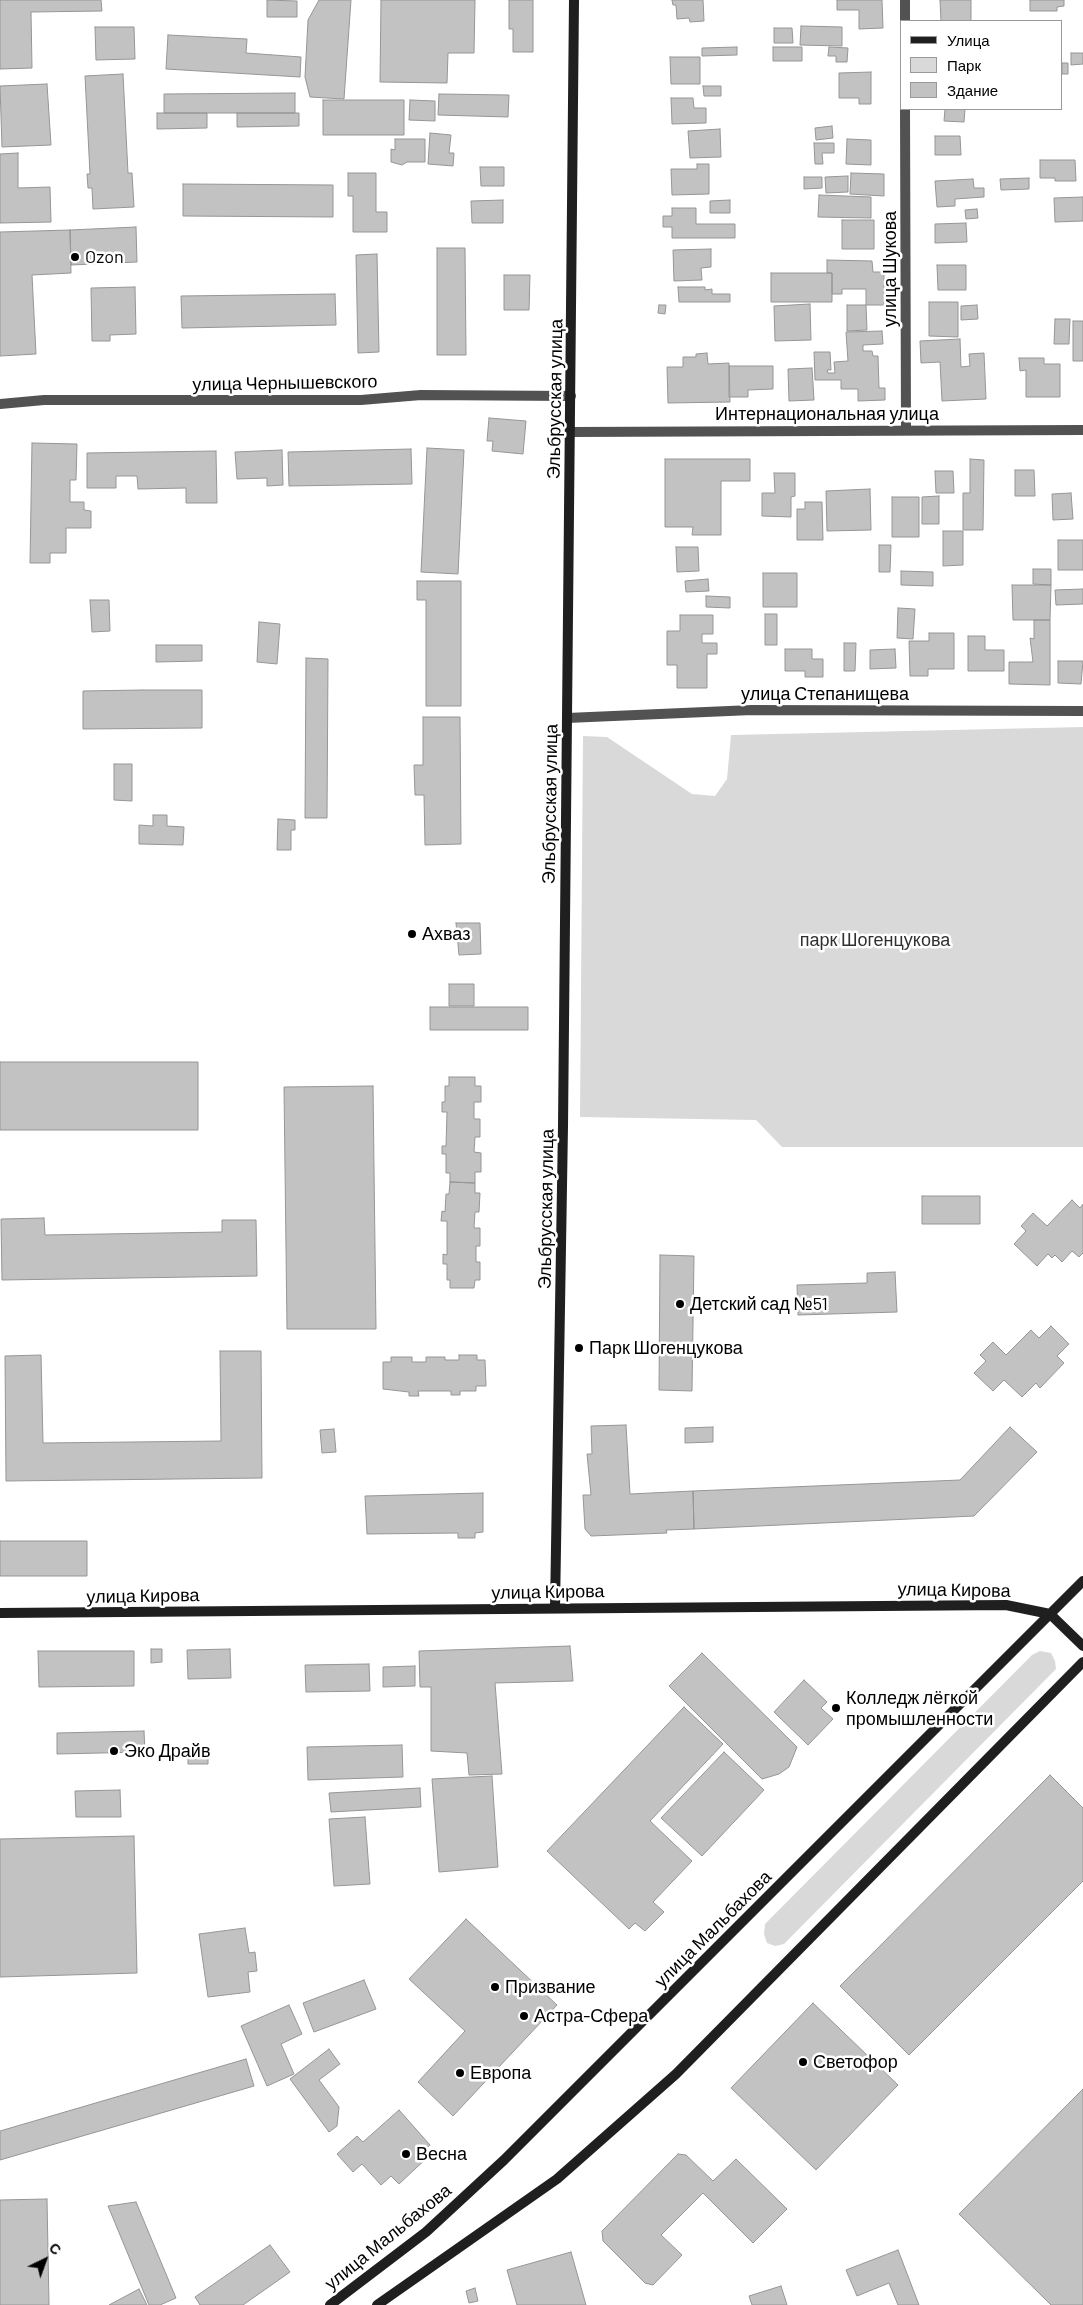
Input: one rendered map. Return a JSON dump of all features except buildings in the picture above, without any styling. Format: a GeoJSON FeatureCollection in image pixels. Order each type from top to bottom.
{"type":"FeatureCollection","features":[{"type":"Feature","properties":{"kind":"main road","name":"Эльбрусская улица"},"geometry":{"type":"LineString","coordinates":[[555,1608],[563,1144],[574,0]]}},
{"type":"Feature","properties":{"kind":"main road","name":"улица Мальбахова"},"geometry":{"type":"LineString","coordinates":[[330,2305],[426,2232],[504,2160],[1083,1581]]}},
{"type":"Feature","properties":{"kind":"main road","name":"улица Кирова"},"geometry":{"type":"LineString","coordinates":[[0,1613],[1006,1605],[1050,1614]]}},
{"type":"Feature","properties":{"kind":"main road"},"geometry":{"type":"LineString","coordinates":[[1050,1614],[1083,1646]]}},
{"type":"Feature","properties":{"kind":"main road"},"geometry":{"type":"LineString","coordinates":[[377,2305],[556,2179],[676,2074],[1083,1662]]}},
{"type":"Feature","properties":{"kind":"street"},"geometry":{"type":"LineString","coordinates":[[905,0],[905,20]]}},
{"type":"Feature","properties":{"kind":"street","name":"улица Шукова"},"geometry":{"type":"LineString","coordinates":[[905,110],[906,430]]}},
{"type":"Feature","properties":{"kind":"street","name":"улица Чернышевского"},"geometry":{"type":"LineString","coordinates":[[0,404],[44,400],[360,400],[421,395],[571,396]]}},
{"type":"Feature","properties":{"kind":"street","name":"Интернациональная улица"},"geometry":{"type":"LineString","coordinates":[[571,432],[1083,430]]}},
{"type":"Feature","properties":{"kind":"street","name":"улица Степанищева"},"geometry":{"type":"LineString","coordinates":[[567,718],[752,710],[1083,711]]}},
{"type":"Feature","properties":{"kind":"green space","name":"парк Шогенцукова"},"geometry":{"type":"Polygon","coordinates":[[[1083,727],[1083,1147],[782,1147],[756,1120],[580,1117],[583,736],[607,737],[692,794],[715,796],[727,779],[731,735],[1083,727]]]}},
{"type":"Feature","properties":{"kind":"green space"},"geometry":{"type":"Polygon","coordinates":[[[1040,1651],[1051,1653],[1056,1669],[784,1944],[775,1946],[767,1943],[764,1934],[765,1924],[1032,1655],[1040,1651]]]}},
{"type":"Feature","properties":{"kind":"place","name":"Ozon"},"geometry":{"type":"Point","coordinates":[75,257]}},
{"type":"Feature","properties":{"kind":"place","name":"Ахваз"},"geometry":{"type":"Point","coordinates":[412,934]}},
{"type":"Feature","properties":{"kind":"place","name":"Детский сад №51"},"geometry":{"type":"Point","coordinates":[680,1304]}},
{"type":"Feature","properties":{"kind":"place","name":"Парк Шогенцукова"},"geometry":{"type":"Point","coordinates":[579,1348]}},
{"type":"Feature","properties":{"kind":"place","name":"Колледж лёгкой промышленности"},"geometry":{"type":"Point","coordinates":[836,1708]}},
{"type":"Feature","properties":{"kind":"place","name":"Эко Драйв"},"geometry":{"type":"Point","coordinates":[114,1751]}},
{"type":"Feature","properties":{"kind":"place","name":"Призвание"},"geometry":{"type":"Point","coordinates":[495,1987]}},
{"type":"Feature","properties":{"kind":"place","name":"Астра-Сфера"},"geometry":{"type":"Point","coordinates":[524,2016]}},
{"type":"Feature","properties":{"kind":"place","name":"Светофор"},"geometry":{"type":"Point","coordinates":[803,2062]}},
{"type":"Feature","properties":{"kind":"place","name":"Европа"},"geometry":{"type":"Point","coordinates":[460,2073]}},
{"type":"Feature","properties":{"kind":"place","name":"Весна"},"geometry":{"type":"Point","coordinates":[406,2154]}}]}
